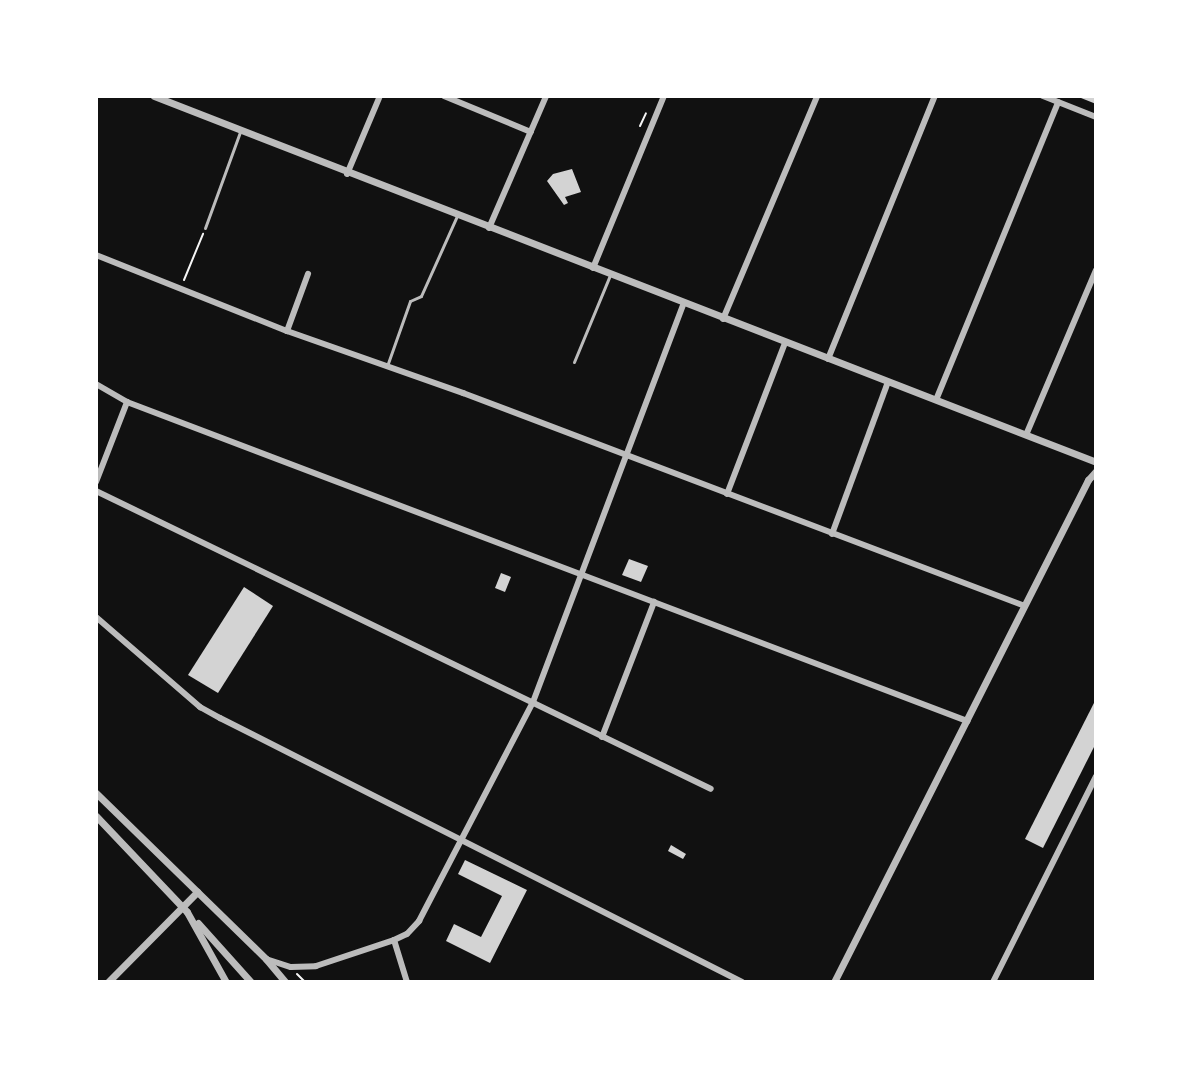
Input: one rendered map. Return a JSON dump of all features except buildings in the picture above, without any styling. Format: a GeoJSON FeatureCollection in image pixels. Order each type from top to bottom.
{"type":"FeatureCollection","features":[{"type":"Feature","properties":{"kind":"street"},"geometry":{"type":"LineString","coordinates":[[154,96],[347,174],[1096,462]]}},
{"type":"Feature","properties":{"kind":"street"},"geometry":{"type":"LineString","coordinates":[[347,174],[380,96]]}},
{"type":"Feature","properties":{"kind":"street"},"geometry":{"type":"LineString","coordinates":[[444,96],[531,132]]}},
{"type":"Feature","properties":{"kind":"street"},"geometry":{"type":"LineString","coordinates":[[489,228],[546,96]]}},
{"type":"Feature","properties":{"kind":"street"},"geometry":{"type":"LineString","coordinates":[[593,268],[664,96]]}},
{"type":"Feature","properties":{"kind":"street"},"geometry":{"type":"LineString","coordinates":[[723,319],[817,96]]}},
{"type":"Feature","properties":{"kind":"street"},"geometry":{"type":"LineString","coordinates":[[828,359],[934,96]]}},
{"type":"Feature","properties":{"kind":"street"},"geometry":{"type":"LineString","coordinates":[[1043,96],[1096,117]]}},
{"type":"Feature","properties":{"kind":"street"},"geometry":{"type":"LineString","coordinates":[[936,400],[1058,102]]}},
{"type":"Feature","properties":{"kind":"street"},"geometry":{"type":"LineString","coordinates":[[96,255],[287,331],[1025,606]]}},
{"type":"Feature","properties":{"kind":"street"},"geometry":{"type":"LineString","coordinates":[[1026,435],[1096,270]]}},
{"type":"Feature","properties":{"kind":"street"},"geometry":{"type":"LineString","coordinates":[[287,331],[308,274]]}},
{"type":"Feature","properties":{"kind":"street"},"geometry":{"type":"LineString","coordinates":[[266,959],[291,967],[316,966],[394,940],[407,934],[419,921],[533,702],[683,304]]}},
{"type":"Feature","properties":{"kind":"street"},"geometry":{"type":"LineString","coordinates":[[727,494],[785,343]]}},
{"type":"Feature","properties":{"kind":"street"},"geometry":{"type":"LineString","coordinates":[[832,534],[888,382]]}},
{"type":"Feature","properties":{"kind":"street"},"geometry":{"type":"LineString","coordinates":[[96,384],[127,402],[967,721]]}},
{"type":"Feature","properties":{"kind":"street"},"geometry":{"type":"LineString","coordinates":[[96,482],[127,402]]}},
{"type":"Feature","properties":{"kind":"street"},"geometry":{"type":"LineString","coordinates":[[834,982],[1088,479],[1096,471]]}},
{"type":"Feature","properties":{"kind":"street"},"geometry":{"type":"LineString","coordinates":[[96,491],[711,789]]}},
{"type":"Feature","properties":{"kind":"street"},"geometry":{"type":"LineString","coordinates":[[602,737],[654,602]]}},
{"type":"Feature","properties":{"kind":"street"},"geometry":{"type":"LineString","coordinates":[[96,617],[200,707],[742,982]]}},
{"type":"Feature","properties":{"kind":"street"},"geometry":{"type":"LineString","coordinates":[[993,982],[1096,776]]}},
{"type":"Feature","properties":{"kind":"street"},"geometry":{"type":"LineString","coordinates":[[96,793],[266,959],[283,980]]}},
{"type":"Feature","properties":{"kind":"street"},"geometry":{"type":"LineString","coordinates":[[96,816],[251,982]]}},
{"type":"Feature","properties":{"kind":"street"},"geometry":{"type":"LineString","coordinates":[[108,982],[185,910],[197,892]]}},
{"type":"Feature","properties":{"kind":"street"},"geometry":{"type":"LineString","coordinates":[[185,910],[226,982]]}},
{"type":"Feature","properties":{"kind":"street"},"geometry":{"type":"LineString","coordinates":[[394,940],[407,982]]}},
{"type":"Feature","properties":{"kind":"lane"},"geometry":{"type":"LineString","coordinates":[[205,228],[240,132]]}},
{"type":"Feature","properties":{"kind":"lane"},"geometry":{"type":"LineString","coordinates":[[387,366],[410,301],[421,296],[457,216]]}},
{"type":"Feature","properties":{"kind":"lane"},"geometry":{"type":"LineString","coordinates":[[574,362],[610,275]]}},
{"type":"Feature","properties":{"kind":"path"},"geometry":{"type":"LineString","coordinates":[[640,126],[646,113]]}},
{"type":"Feature","properties":{"kind":"path"},"geometry":{"type":"LineString","coordinates":[[181,289],[205,228]]}}]}
